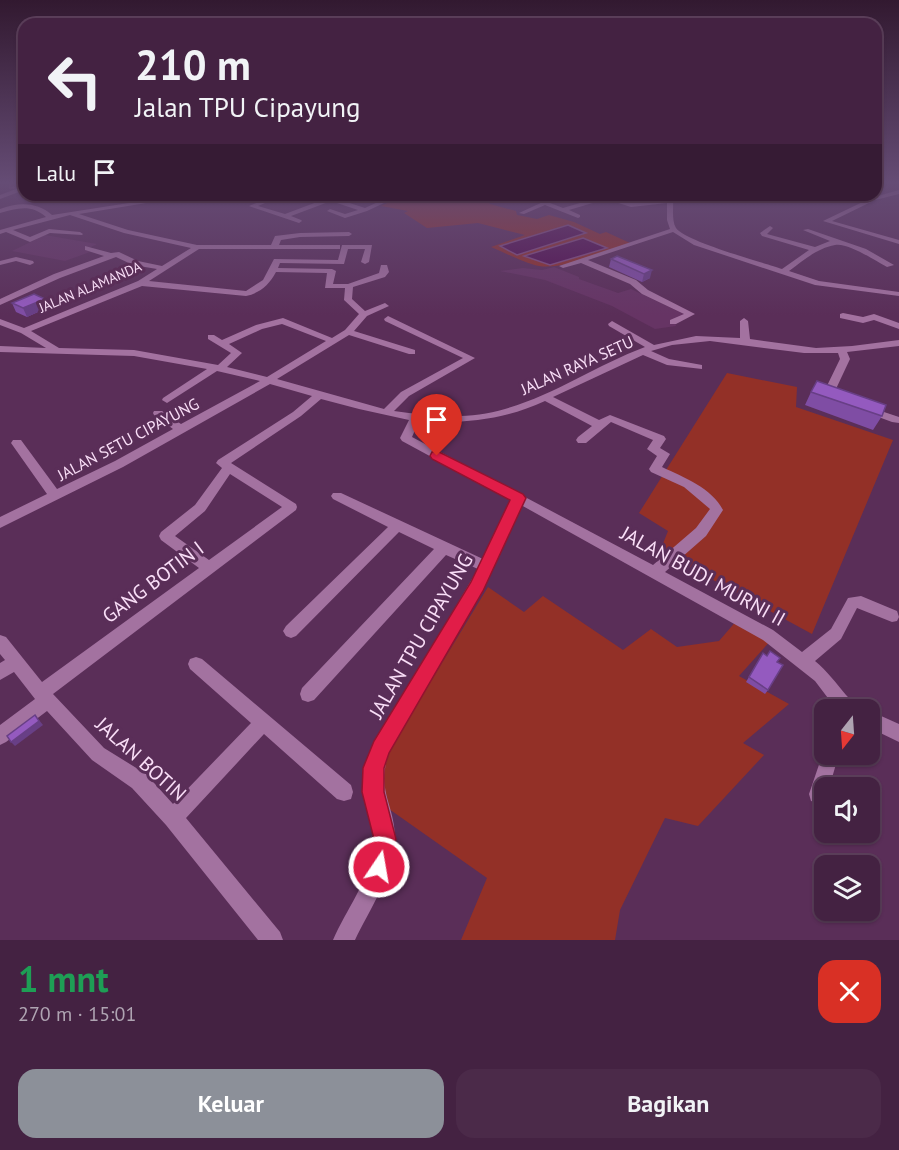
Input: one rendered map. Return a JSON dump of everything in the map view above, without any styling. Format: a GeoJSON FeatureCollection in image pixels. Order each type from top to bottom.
{"type":"FeatureCollection","features":[{"type":"Feature","properties":{"kind":"street"},"geometry":{"type":"LineString","coordinates":[[111,227],[196,247],[336,247]]}},
{"type":"Feature","properties":{"kind":"street"},"geometry":{"type":"LineString","coordinates":[[670,227],[697,243],[782,272],[829,285],[899,294]]}},
{"type":"Feature","properties":{"kind":"street"},"geometry":{"type":"LineString","coordinates":[[813,227],[806,230],[838,241],[891,265]]}},
{"type":"Feature","properties":{"kind":"street"},"geometry":{"type":"LineString","coordinates":[[846,227],[899,242]]}},
{"type":"Feature","properties":{"kind":"street"},"geometry":{"type":"LineString","coordinates":[[770,228],[763,232],[764,235],[815,249]]}},
{"type":"Feature","properties":{"kind":"street"},"geometry":{"type":"LineString","coordinates":[[563,266],[672,230]]}},
{"type":"Feature","properties":{"kind":"street"},"geometry":{"type":"LineString","coordinates":[[4,231],[30,240],[49,231],[80,234]]}},
{"type":"Feature","properties":{"kind":"street"},"geometry":{"type":"LineString","coordinates":[[274,247],[278,238],[288,236],[349,234]]}},
{"type":"Feature","properties":{"kind":"street"},"geometry":{"type":"LineString","coordinates":[[782,272],[815,249],[838,241]]}},
{"type":"Feature","properties":{"kind":"street","name":"JALAN ALAMANDA"},"geometry":{"type":"LineString","coordinates":[[24,331],[141,283],[196,247]]}},
{"type":"Feature","properties":{"kind":"street"},"geometry":{"type":"LineString","coordinates":[[141,283],[246,294],[253,292],[270,278],[277,261],[341,262],[345,247],[369,248],[365,262]]}},
{"type":"Feature","properties":{"kind":"street"},"geometry":{"type":"LineString","coordinates":[[88,249],[111,256]]}},
{"type":"Feature","properties":{"kind":"street"},"geometry":{"type":"LineString","coordinates":[[0,302],[57,276],[119,254],[136,263],[161,268]]}},
{"type":"Feature","properties":{"kind":"street"},"geometry":{"type":"LineString","coordinates":[[880,260],[897,258]]}},
{"type":"Feature","properties":{"kind":"street"},"geometry":{"type":"LineString","coordinates":[[0,263],[16,259],[30,263]]}},
{"type":"Feature","properties":{"kind":"street"},"geometry":{"type":"LineString","coordinates":[[583,261],[633,282],[645,292],[691,314],[673,322],[697,339]]}},
{"type":"Feature","properties":{"kind":"street"},"geometry":{"type":"LineString","coordinates":[[273,270],[332,271],[328,286],[349,286],[382,275],[385,272],[384,267]]}},
{"type":"Feature","properties":{"kind":"street"},"geometry":{"type":"LineString","coordinates":[[349,286],[348,300],[364,314],[385,306]]}},
{"type":"Feature","properties":{"kind":"street","name":"JALAN SETU CIPAYUNG"},"geometry":{"type":"LineString","coordinates":[[0,523],[182,430],[348,332],[364,314]]}},
{"type":"Feature","properties":{"kind":"street"},"geometry":{"type":"LineString","coordinates":[[843,315],[863,320],[874,317],[899,326]]}},
{"type":"Feature","properties":{"kind":"street"},"geometry":{"type":"LineString","coordinates":[[0,321],[24,331],[56,350]]}},
{"type":"Feature","properties":{"kind":"street"},"geometry":{"type":"LineString","coordinates":[[221,344],[259,327],[283,321],[333,341]]}},
{"type":"Feature","properties":{"kind":"street"},"geometry":{"type":"LineString","coordinates":[[744,321],[745,340]]}},
{"type":"Feature","properties":{"kind":"street"},"geometry":{"type":"LineString","coordinates":[[612,324],[667,362],[699,367]]}},
{"type":"Feature","properties":{"kind":"street"},"geometry":{"type":"LineString","coordinates":[[348,332],[381,326],[470,358],[405,394],[388,411]]}},
{"type":"Feature","properties":{"kind":"street"},"geometry":{"type":"LineString","coordinates":[[381,326],[412,352]]}},
{"type":"Feature","properties":{"kind":"street"},"geometry":{"type":"LineString","coordinates":[[167,400],[218,368],[237,353],[211,337]]}},
{"type":"Feature","properties":{"kind":"street","name":"JALAN RAYA SETU"},"geometry":{"type":"LineString","coordinates":[[0,349],[134,353],[218,368],[388,411],[440,420],[478,418],[507,412],[622,360],[649,350],[697,339],[745,340],[804,350],[842,351],[899,343]]}},
{"type":"Feature","properties":{"kind":"street"},"geometry":{"type":"LineString","coordinates":[[842,351],[845,359],[829,392],[848,402],[896,420]]}},
{"type":"Feature","properties":{"kind":"street"},"geometry":{"type":"LineString","coordinates":[[208,567],[165,536],[200,507],[229,467],[222,463],[225,459],[297,414],[318,394]]}},
{"type":"Feature","properties":{"kind":"street"},"geometry":{"type":"LineString","coordinates":[[544,397],[600,425]]}},
{"type":"Feature","properties":{"kind":"street"},"geometry":{"type":"LineString","coordinates":[[158,413],[182,430]]}},
{"type":"Feature","properties":{"kind":"street"},"geometry":{"type":"LineString","coordinates":[[416,417],[405,438],[518,498]]}},
{"type":"Feature","properties":{"kind":"street"},"geometry":{"type":"LineString","coordinates":[[582,440],[610,418],[660,439],[653,449],[664,454],[655,469],[688,484],[715,506],[717,510],[701,532],[655,572]]}},
{"type":"Feature","properties":{"kind":"street"},"geometry":{"type":"LineString","coordinates":[[17,443],[55,495]]}},
{"type":"Feature","properties":{"kind":"street","name":"GANG BOTIN I"},"geometry":{"type":"LineString","coordinates":[[0,736],[44,697],[208,567],[291,507],[229,467]]}},
{"type":"Feature","properties":{"kind":"street"},"geometry":{"type":"LineString","coordinates":[[337,496],[486,567]]}},
{"type":"Feature","properties":{"kind":"street","name":"JALAN TPU CIPAYUNG"},"geometry":{"type":"LineString","coordinates":[[344,940],[379,867],[385,839],[373,792],[373,768],[486,567],[518,498]]}},
{"type":"Feature","properties":{"kind":"street","name":"JALAN BUDI MURNI II"},"geometry":{"type":"LineString","coordinates":[[518,498],[768,635],[803,661],[833,689],[839,699]]}},
{"type":"Feature","properties":{"kind":"street"},"geometry":{"type":"LineString","coordinates":[[291,631],[397,526]]}},
{"type":"Feature","properties":{"kind":"street"},"geometry":{"type":"LineString","coordinates":[[308,694],[444,548]]}},
{"type":"Feature","properties":{"kind":"street"},"geometry":{"type":"LineString","coordinates":[[803,661],[836,634],[853,602],[861,602],[892,616]]}},
{"type":"Feature","properties":{"kind":"street","name":"JALAN BOTIN"},"geometry":{"type":"LineString","coordinates":[[0,642],[8,667],[44,697],[98,754],[138,781],[173,818],[272,940]]}},
{"type":"Feature","properties":{"kind":"street"},"geometry":{"type":"LineString","coordinates":[[196,664],[344,792]]}},
{"type":"Feature","properties":{"kind":"street"},"geometry":{"type":"LineString","coordinates":[[173,818],[264,722]]}},
{"type":"Feature","properties":{"kind":"street"},"geometry":{"type":"LineString","coordinates":[[880,724],[899,733]]}},
{"type":"Feature","properties":{"kind":"shaded area"},"geometry":{"type":"Polygon","coordinates":[[[493,227],[585,227],[600,234],[606,232],[630,243],[572,263],[549,266],[539,266],[491,247],[525,235],[493,227]]]}},
{"type":"Feature","properties":{"kind":"shaded area"},"geometry":{"type":"Polygon","coordinates":[[[562,227],[572,227],[586,233],[517,255],[500,246],[562,227]]]}},
{"type":"Feature","properties":{"kind":"shaded area"},"geometry":{"type":"Polygon","coordinates":[[[45,235],[97,244],[85,250],[90,252],[65,261],[12,251],[45,235]]]}},
{"type":"Feature","properties":{"kind":"shaded area"},"geometry":{"type":"Polygon","coordinates":[[[583,238],[607,248],[550,265],[524,256],[583,238]]]}},
{"type":"Feature","properties":{"kind":"shaded area"},"geometry":{"type":"Polygon","coordinates":[[[554,267],[618,293],[631,289],[686,315],[675,322],[676,326],[655,329],[612,306],[545,280],[500,271],[523,268],[542,270],[554,267]]]}},
{"type":"Feature","properties":{"kind":"shaded area"},"geometry":{"type":"Polygon","coordinates":[[[727,373],[797,387],[796,407],[893,440],[812,634],[660,551],[668,531],[639,513],[727,373]]]}},
{"type":"Feature","properties":{"kind":"shaded area"},"geometry":{"type":"Polygon","coordinates":[[[488,587],[524,612],[543,596],[623,650],[651,629],[677,647],[719,641],[738,619],[772,639],[739,676],[789,704],[743,743],[764,755],[698,826],[665,818],[620,910],[615,940],[461,940],[487,878],[389,809],[383,778],[391,747],[488,587]]]}},
{"type":"Feature","properties":{"kind":"building"},"geometry":{"type":"Polygon","coordinates":[[[617,256],[652,270],[644,274],[611,259],[617,256]]]}},
{"type":"Feature","properties":{"kind":"building"},"geometry":{"type":"Polygon","coordinates":[[[34,294],[45,299],[23,308],[12,303],[34,294]]]}},
{"type":"Feature","properties":{"kind":"building"},"geometry":{"type":"Polygon","coordinates":[[[817,381],[886,405],[882,416],[811,392],[817,381]]]}},
{"type":"Feature","properties":{"kind":"building"},"geometry":{"type":"Polygon","coordinates":[[[770,651],[780,658],[777,662],[783,665],[768,690],[749,677],[763,653],[767,656],[770,651]]]}},
{"type":"Feature","properties":{"kind":"building"},"geometry":{"type":"Polygon","coordinates":[[[35,715],[39,721],[11,742],[7,736],[35,715]]]}},
{"type":"Feature","properties":{"kind":"route"},"geometry":{"type":"LineString","coordinates":[[379,867],[385,839],[373,792],[373,768],[381,748],[477,586],[518,498],[437,456]]}}]}
